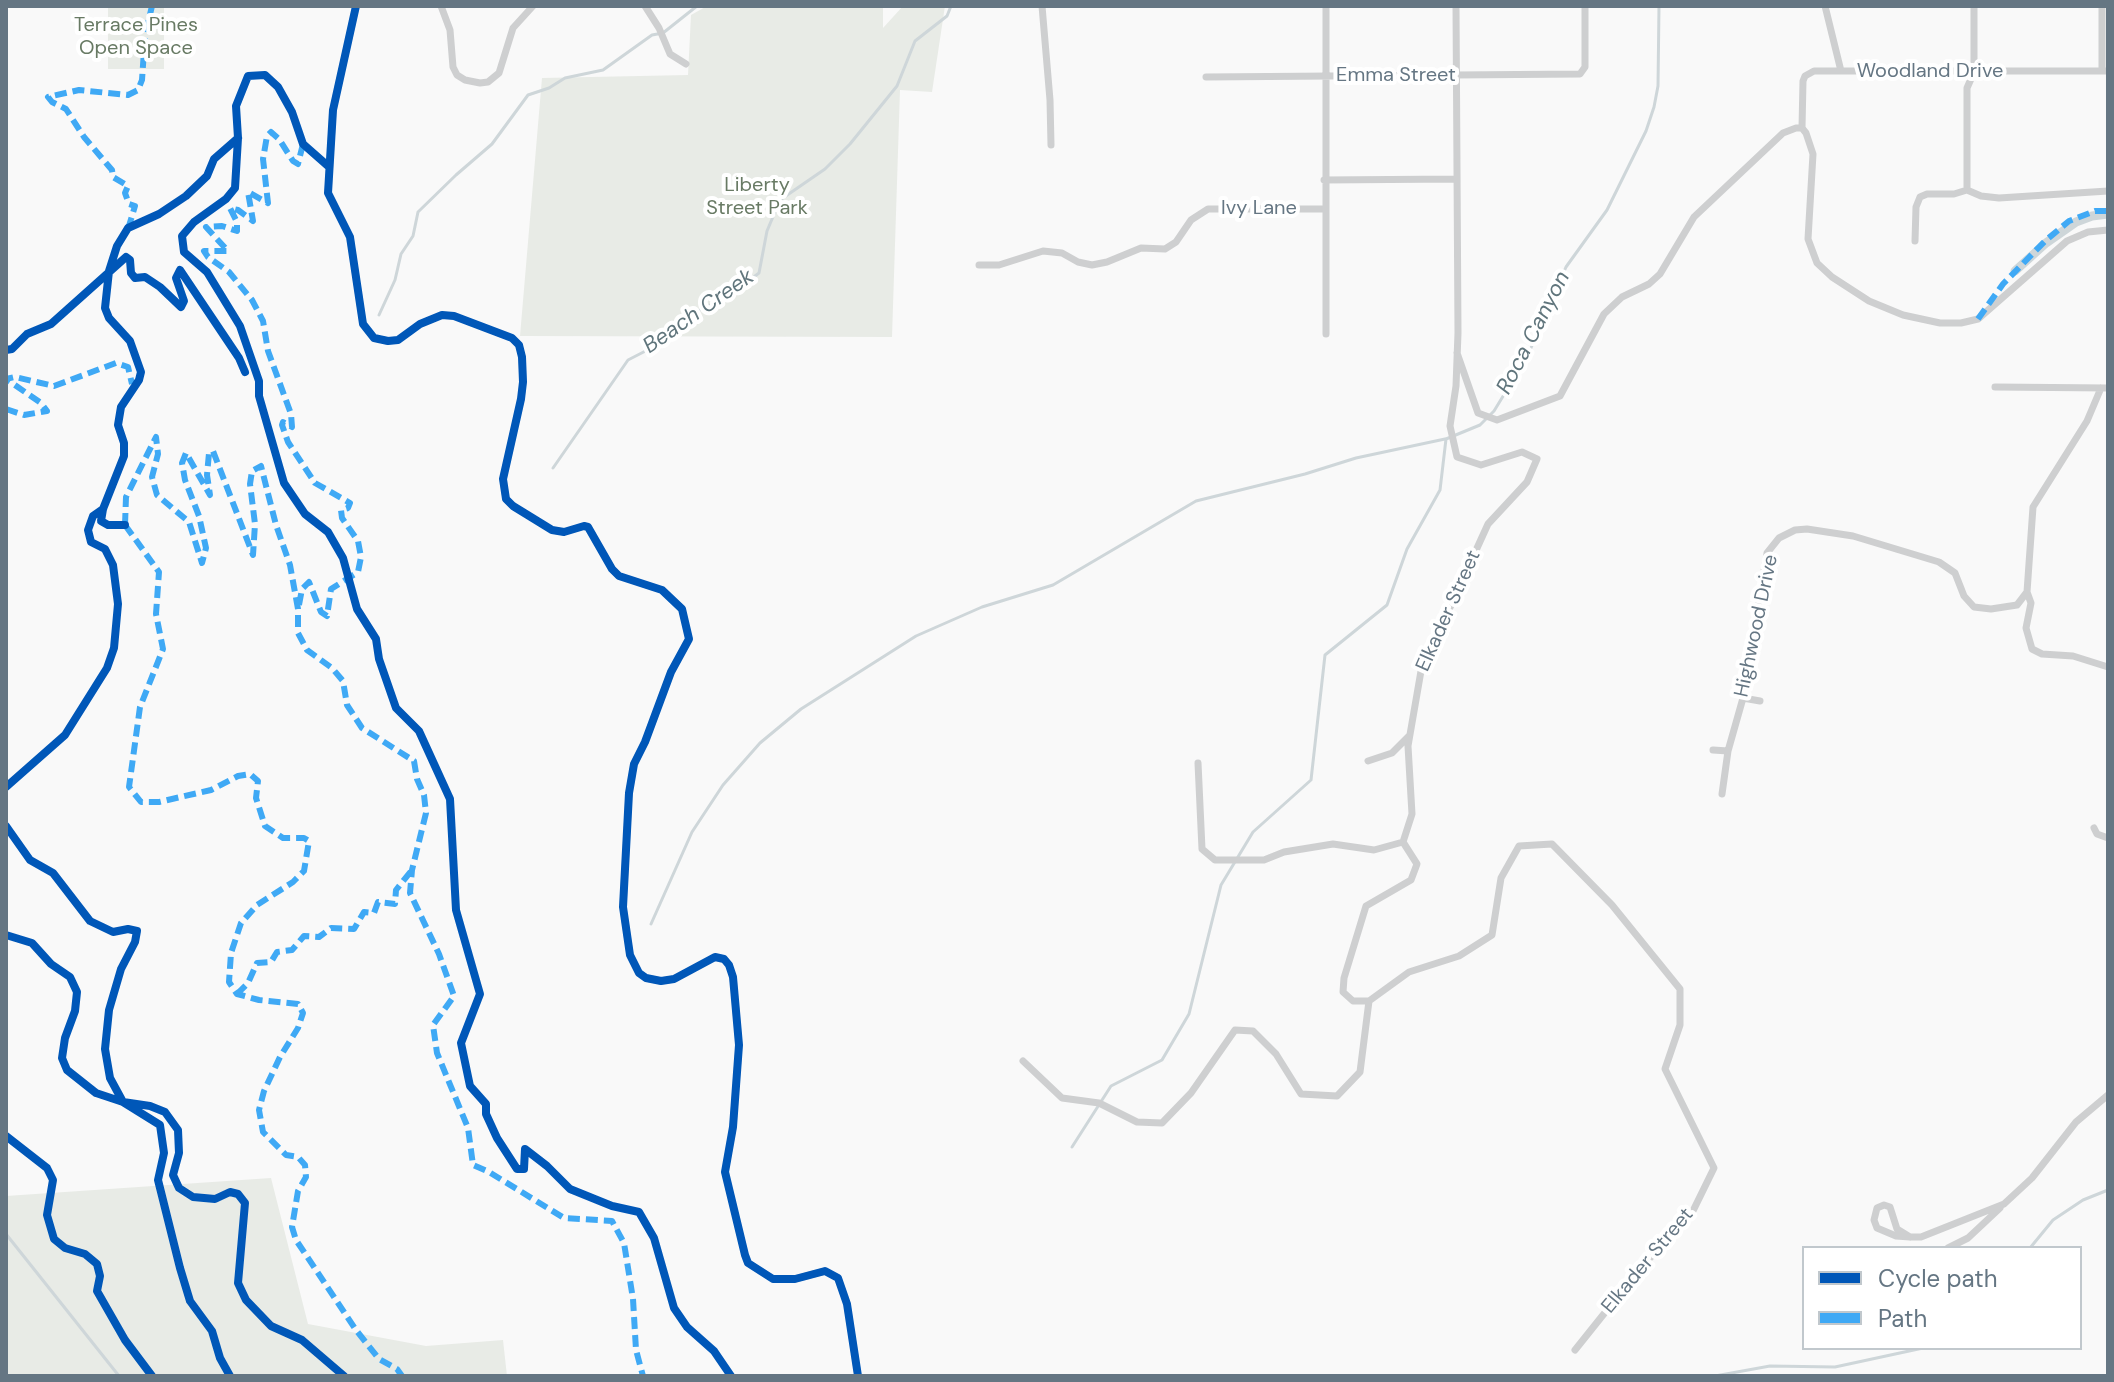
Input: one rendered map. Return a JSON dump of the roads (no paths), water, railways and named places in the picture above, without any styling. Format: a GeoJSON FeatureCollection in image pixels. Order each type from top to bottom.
{"type":"FeatureCollection","features":[{"type":"Feature","properties":{"kind":"street"},"geometry":{"type":"LineString","coordinates":[[356,6],[333,110],[328,193],[350,237],[363,324],[374,338],[388,341],[398,340],[420,324],[442,315],[454,316],[512,338],[519,345],[523,382],[503,479],[506,499],[552,530],[564,532],[588,527],[619,576],[662,590],[682,609],[689,639],[671,672],[634,764],[629,793],[623,907],[630,955],[639,973],[661,981],[674,979],[715,957],[724,959],[729,965],[733,977],[739,1045],[733,1127],[725,1172],[745,1255],[748,1263],[773,1279],[795,1279],[825,1271],[838,1278],[847,1304],[858,1376]]}},
{"type":"Feature","properties":{"kind":"street"},"geometry":{"type":"LineString","coordinates":[[441,6],[450,30],[453,67],[457,75],[480,83],[488,82],[499,73],[513,28],[533,6]]}},
{"type":"Feature","properties":{"kind":"street"},"geometry":{"type":"LineString","coordinates":[[645,6],[670,54],[686,64]]}},
{"type":"Feature","properties":{"kind":"street"},"geometry":{"type":"LineString","coordinates":[[1042,6],[1051,145]]}},
{"type":"Feature","properties":{"kind":"street"},"geometry":{"type":"LineString","coordinates":[[1326,6],[1326,334]]}},
{"type":"Feature","properties":{"kind":"street","name":"Elkader Street"},"geometry":{"type":"LineString","coordinates":[[1456,6],[1457,353],[1450,426],[1457,457],[1481,465],[1522,452],[1537,459],[1527,482],[1488,524],[1421,671],[1408,746],[1412,814],[1403,842],[1417,864],[1411,880],[1366,906],[1344,978],[1343,992],[1353,1001],[1369,1001],[1409,972],[1459,956],[1492,935],[1501,878],[1519,846],[1552,844],[1612,905],[1680,989],[1680,1025],[1665,1069],[1714,1168],[1690,1217],[1643,1265],[1575,1350]]}},
{"type":"Feature","properties":{"kind":"street","name":"Emma Street"},"geometry":{"type":"LineString","coordinates":[[1206,77],[1575,74],[1584,71],[1585,6]]}},
{"type":"Feature","properties":{"kind":"street"},"geometry":{"type":"LineString","coordinates":[[1825,6],[1841,71]]}},
{"type":"Feature","properties":{"kind":"street"},"geometry":{"type":"LineString","coordinates":[[1967,190],[1967,88],[1974,72],[1974,6]]}},
{"type":"Feature","properties":{"kind":"street"},"geometry":{"type":"LineString","coordinates":[[2102,6],[2105,71]]}},
{"type":"Feature","properties":{"kind":"street","name":"Woodland Drive"},"geometry":{"type":"LineString","coordinates":[[1802,128],[1805,76],[1814,71],[2105,71]]}},
{"type":"Feature","properties":{"kind":"street"},"geometry":{"type":"LineString","coordinates":[[1457,353],[1478,413],[1494,419],[1560,396],[1598,323],[1613,304],[1649,284],[1660,274],[1694,217],[1783,133],[1796,128],[1802,128],[1813,154],[1807,224],[1813,256],[1823,270],[1844,285],[1869,301],[1903,315],[1940,323],[1978,319],[2067,241],[2088,232],[2108,230]]}},
{"type":"Feature","properties":{"kind":"street"},"geometry":{"type":"LineString","coordinates":[[1324,180],[1456,179]]}},
{"type":"Feature","properties":{"kind":"street"},"geometry":{"type":"LineString","coordinates":[[1915,241],[1916,207],[1920,197],[1927,194],[1954,194],[1967,190],[1981,196],[1999,198],[2108,191]]}},
{"type":"Feature","properties":{"kind":"street","name":"Ivy Lane"},"geometry":{"type":"LineString","coordinates":[[979,265],[1012,262],[1043,251],[1062,253],[1078,262],[1092,265],[1141,248],[1165,249],[1176,242],[1191,220],[1208,209],[1325,209]]}},
{"type":"Feature","properties":{"kind":"street"},"geometry":{"type":"LineString","coordinates":[[1995,387],[2105,388],[2033,507],[2027,592],[2031,603],[2026,628],[2032,649],[2042,654],[2073,656],[2108,667]]}},
{"type":"Feature","properties":{"kind":"street","name":"Highwood Drive"},"geometry":{"type":"LineString","coordinates":[[1722,794],[1728,751],[1743,698],[1767,553],[1779,538],[1795,530],[1853,536],[1939,562],[1955,573],[1964,596],[1974,607],[1991,609],[2017,605],[2027,592]]}},
{"type":"Feature","properties":{"kind":"street"},"geometry":{"type":"LineString","coordinates":[[1743,698],[1760,701]]}},
{"type":"Feature","properties":{"kind":"street"},"geometry":{"type":"LineString","coordinates":[[1368,761],[1392,753],[1410,734]]}},
{"type":"Feature","properties":{"kind":"street"},"geometry":{"type":"LineString","coordinates":[[1713,750],[1728,751]]}},
{"type":"Feature","properties":{"kind":"street"},"geometry":{"type":"LineString","coordinates":[[1198,763],[1202,849],[1215,860],[1264,860],[1284,852],[1333,844],[1374,850],[1403,842]]}},
{"type":"Feature","properties":{"kind":"street"},"geometry":{"type":"LineString","coordinates":[[2094,828],[2097,834],[2108,838]]}},
{"type":"Feature","properties":{"kind":"street"},"geometry":{"type":"LineString","coordinates":[[1023,1061],[1062,1098],[1099,1103],[1137,1122],[1162,1123],[1191,1093],[1235,1030],[1253,1031],[1276,1054],[1301,1094],[1337,1096],[1360,1072],[1369,1001]]}},
{"type":"Feature","properties":{"kind":"street"},"geometry":{"type":"LineString","coordinates":[[1952,1246],[1968,1238],[2032,1178],[2076,1122],[2108,1095]]}},
{"type":"Feature","properties":{"kind":"street"},"geometry":{"type":"LineString","coordinates":[[1910,1237],[1897,1229],[1890,1207],[1884,1205],[1877,1208],[1874,1220],[1877,1228],[1896,1236],[1910,1237],[1921,1237],[2004,1204]]}},
{"type":"Feature","properties":{"kind":"waterway"},"geometry":{"type":"LineString","coordinates":[[379,315],[395,280],[401,254],[413,236],[418,212],[492,144],[528,95],[549,88],[565,78],[603,70],[652,35],[663,33],[697,6]]}},
{"type":"Feature","properties":{"kind":"waterway","name":"Beach Creek"},"geometry":{"type":"LineString","coordinates":[[553,468],[628,360],[661,343],[689,315],[727,297],[759,273],[767,231],[780,200],[825,169],[850,144],[897,86],[915,41],[947,16],[951,6]]}},
{"type":"Feature","properties":{"kind":"waterway","name":"Roca Canyon"},"geometry":{"type":"LineString","coordinates":[[1072,1147],[1111,1086],[1162,1060],[1189,1014],[1221,885],[1253,832],[1311,780],[1325,655],[1387,605],[1407,549],[1440,490],[1446,439],[1480,425],[1494,411],[1527,357],[1566,267],[1607,210],[1646,131],[1654,107],[1658,86],[1659,6]]}},
{"type":"Feature","properties":{"kind":"waterway"},"geometry":{"type":"LineString","coordinates":[[2015,271],[2046,243],[2076,222],[2108,214]]}},
{"type":"Feature","properties":{"kind":"waterway"},"geometry":{"type":"LineString","coordinates":[[651,924],[692,832],[723,785],[760,743],[801,709],[916,636],[982,607],[1053,585],[1196,501],[1356,458],[1445,439]]}},
{"type":"Feature","properties":{"kind":"waterway"},"geometry":{"type":"LineString","coordinates":[[2032,1246],[2053,1220],[2083,1200],[2108,1190]]}},
{"type":"Feature","properties":{"kind":"waterway"},"geometry":{"type":"LineString","coordinates":[[6,1234],[119,1376]]}},
{"type":"Feature","properties":{"kind":"waterway"},"geometry":{"type":"LineString","coordinates":[[1715,1376],[1770,1366],[1835,1367],[1914,1350]]}},
{"type":"Feature","properties":{"kind":"park label","name":"Terrace Pines Open Space"},"geometry":{"type":"Point","coordinates":[136,38]}},
{"type":"Feature","properties":{"kind":"park label","name":"Liberty Street Park"},"geometry":{"type":"Point","coordinates":[757,198]}}]}
